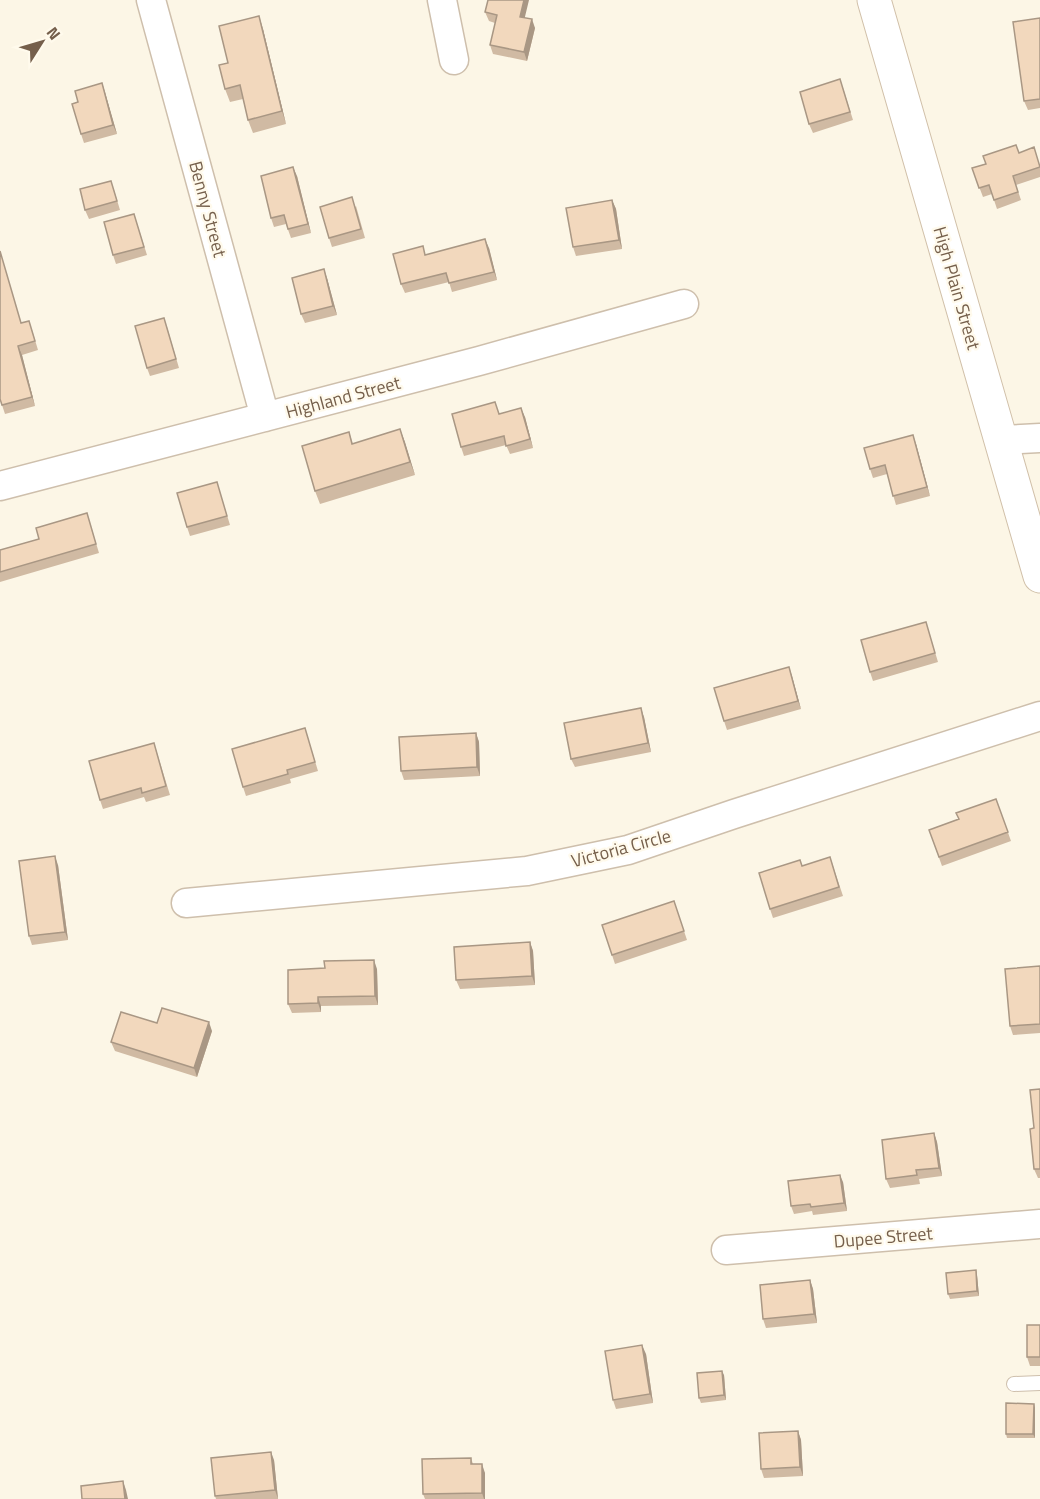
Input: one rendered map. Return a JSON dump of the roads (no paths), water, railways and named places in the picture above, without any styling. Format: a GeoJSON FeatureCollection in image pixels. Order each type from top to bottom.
{"type":"FeatureCollection","features":[{"type":"Feature","properties":{"kind":"main road","name":"High Plain Street"},"geometry":{"type":"LineString","coordinates":[[874,0],[1040,576]]}},
{"type":"Feature","properties":{"kind":"street","name":"Benny Street"},"geometry":{"type":"LineString","coordinates":[[151,0],[265,417]]}},
{"type":"Feature","properties":{"kind":"street"},"geometry":{"type":"LineString","coordinates":[[442,0],[454,60]]}},
{"type":"Feature","properties":{"kind":"street","name":"Highland Street"},"geometry":{"type":"LineString","coordinates":[[0,486],[479,361],[684,304]]}},
{"type":"Feature","properties":{"kind":"street"},"geometry":{"type":"LineString","coordinates":[[1002,440],[1040,438]]}},
{"type":"Feature","properties":{"kind":"street","name":"Victoria Circle"},"geometry":{"type":"LineString","coordinates":[[186,903],[527,871],[628,850],[1040,716]]}},
{"type":"Feature","properties":{"kind":"street","name":"Dupee Street"},"geometry":{"type":"LineString","coordinates":[[726,1250],[1040,1224]]}},
{"type":"Feature","properties":{"kind":"lane"},"geometry":{"type":"LineString","coordinates":[[1014,1384],[1040,1383]]}}]}
